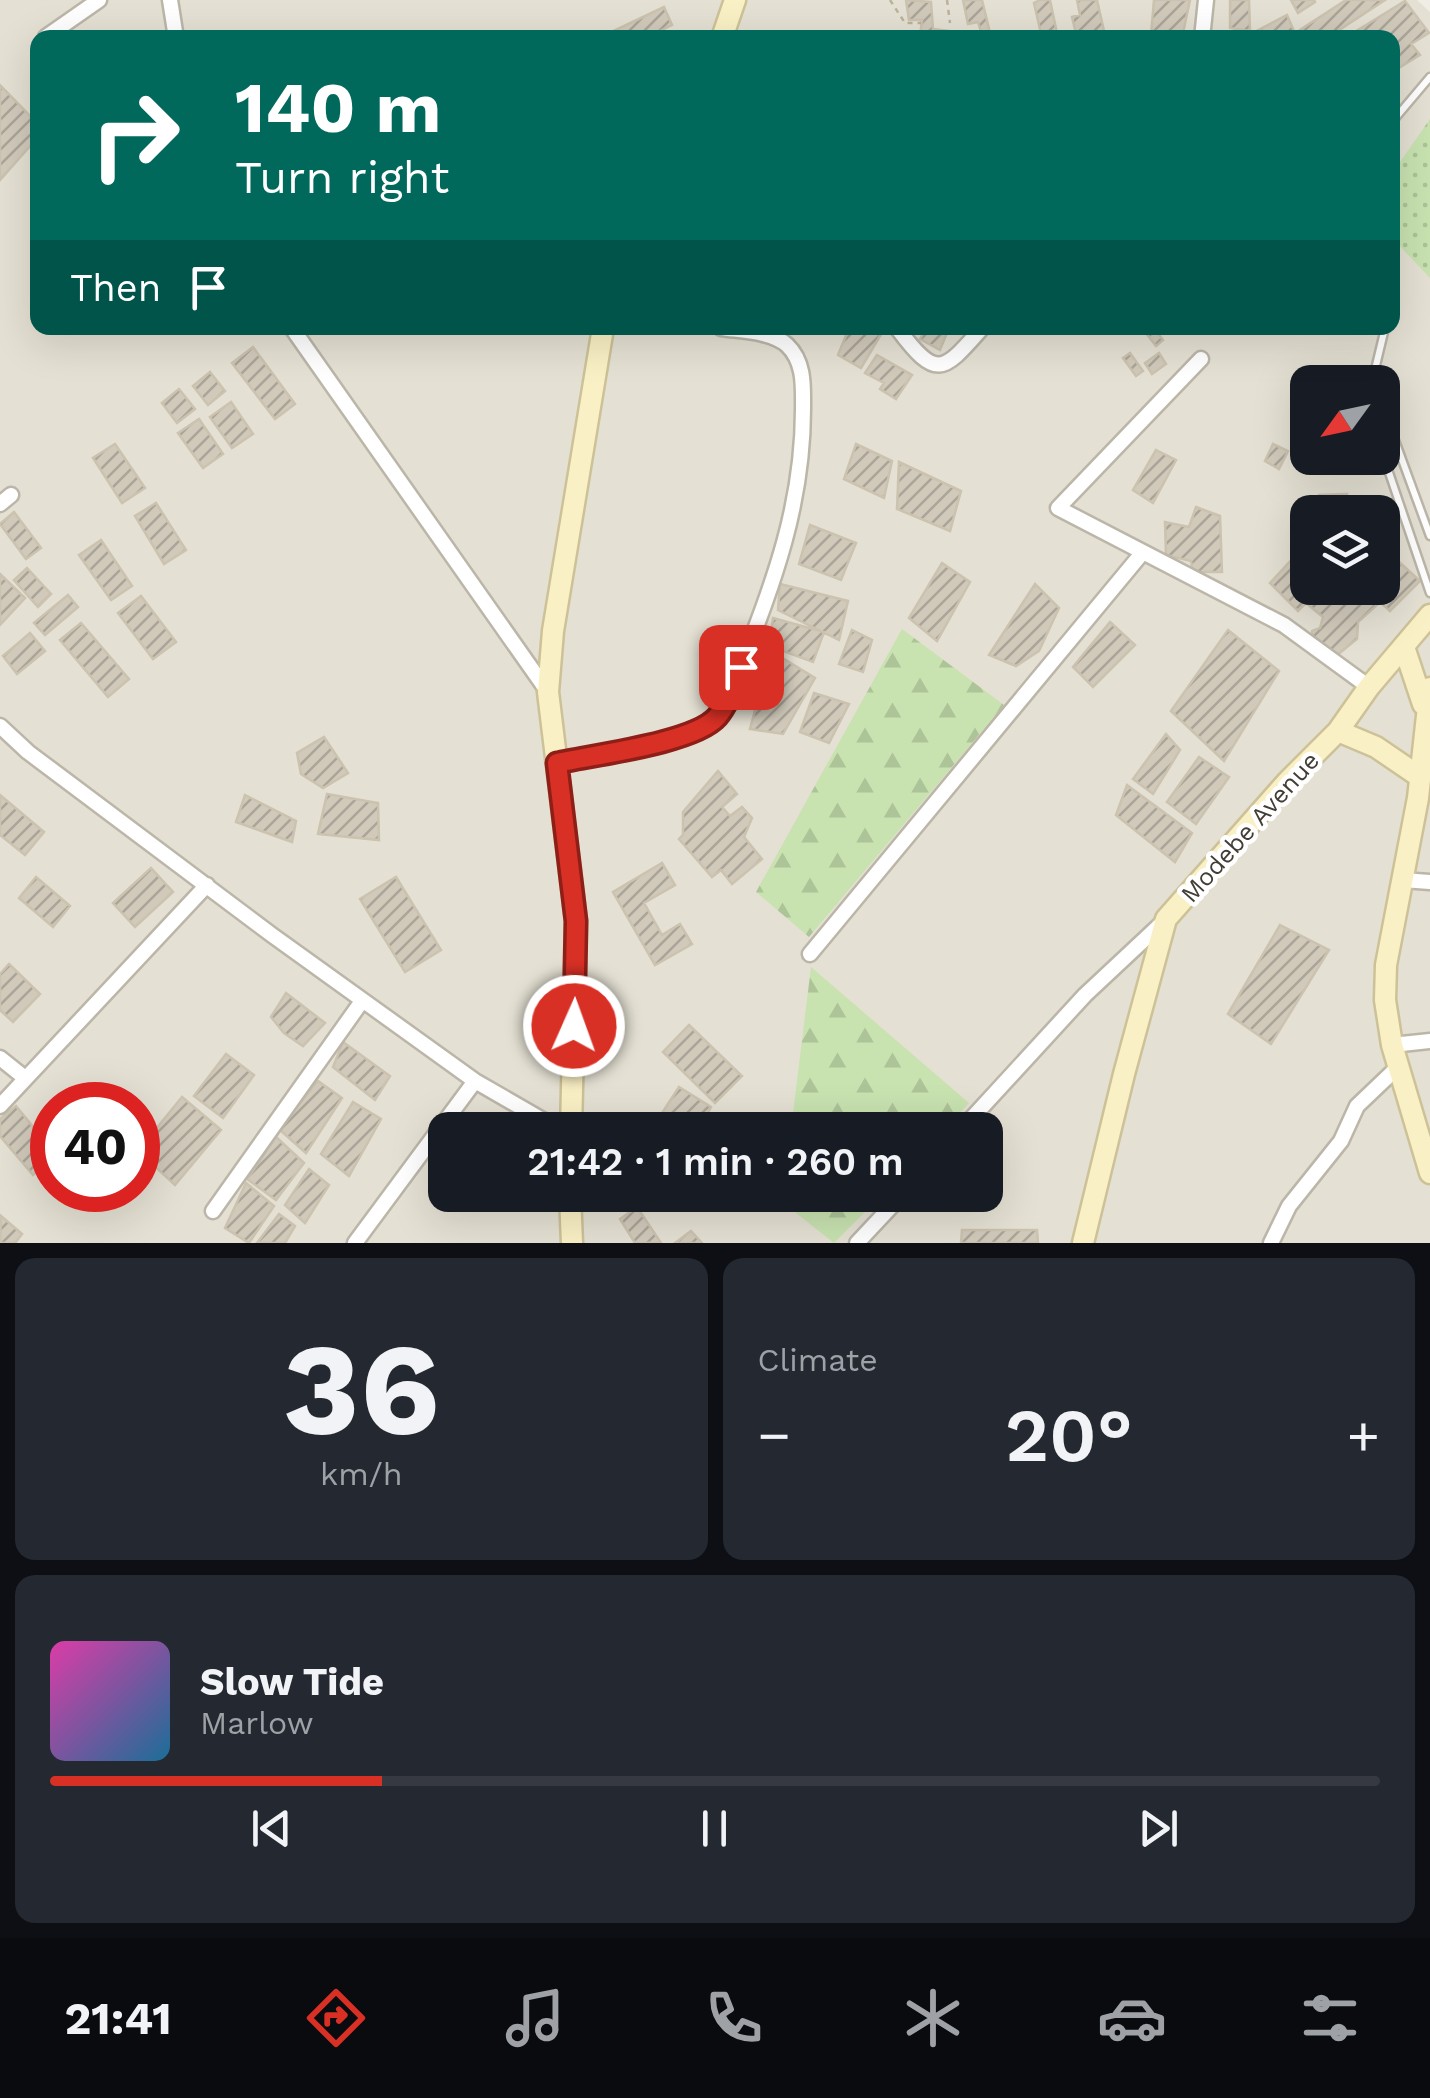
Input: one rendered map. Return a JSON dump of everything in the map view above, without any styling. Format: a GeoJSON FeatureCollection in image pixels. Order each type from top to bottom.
{"type":"FeatureCollection","features":[{"type":"Feature","properties":{"kind":"street"},"geometry":{"type":"LineString","coordinates":[[57,30],[99,0]]}},
{"type":"Feature","properties":{"kind":"street"},"geometry":{"type":"LineString","coordinates":[[170,0],[175,30]]}},
{"type":"Feature","properties":{"kind":"street"},"geometry":{"type":"LineString","coordinates":[[725,30],[735,0]]}},
{"type":"Feature","properties":{"kind":"street"},"geometry":{"type":"LineString","coordinates":[[1203,30],[1206,0]]}},
{"type":"Feature","properties":{"kind":"street"},"geometry":{"type":"LineString","coordinates":[[297,335],[548,692]]}},
{"type":"Feature","properties":{"kind":"street"},"geometry":{"type":"LineString","coordinates":[[571,1112],[576,921],[548,692],[552,631],[602,335]]}},
{"type":"Feature","properties":{"kind":"street"},"geometry":{"type":"LineString","coordinates":[[557,763],[645,746],[698,730],[714,720],[727,703],[782,560],[803,459],[803,377],[798,359],[786,345],[766,335]]}},
{"type":"Feature","properties":{"kind":"street"},"geometry":{"type":"LineString","coordinates":[[903,335],[917,354],[943,366],[976,335]]}},
{"type":"Feature","properties":{"kind":"street"},"geometry":{"type":"LineString","coordinates":[[1201,359],[1058,508],[1284,625],[1370,687]]}},
{"type":"Feature","properties":{"kind":"street"},"geometry":{"type":"LineString","coordinates":[[810,954],[1144,552]]}},
{"type":"Feature","properties":{"kind":"street","name":"Modebe Avenue"},"geometry":{"type":"LineString","coordinates":[[1083,1243],[1166,919],[1287,782],[1338,731],[1430,615]]}},
{"type":"Feature","properties":{"kind":"street"},"geometry":{"type":"LineString","coordinates":[[1404,647],[1425,711]]}},
{"type":"Feature","properties":{"kind":"street"},"geometry":{"type":"LineString","coordinates":[[1430,688],[1425,711],[1422,790],[1386,965],[1385,1000],[1392,1045],[1430,1173]]}},
{"type":"Feature","properties":{"kind":"street"},"geometry":{"type":"LineString","coordinates":[[0,726],[28,752],[362,1001],[475,1082],[528,1112]]}},
{"type":"Feature","properties":{"kind":"street"},"geometry":{"type":"LineString","coordinates":[[1338,731],[1376,747],[1422,790]]}},
{"type":"Feature","properties":{"kind":"street"},"geometry":{"type":"LineString","coordinates":[[1404,880],[1430,882]]}},
{"type":"Feature","properties":{"kind":"street"},"geometry":{"type":"LineString","coordinates":[[0,1106],[208,885]]}},
{"type":"Feature","properties":{"kind":"street"},"geometry":{"type":"LineString","coordinates":[[978,1112],[1085,995],[1166,919]]}},
{"type":"Feature","properties":{"kind":"street"},"geometry":{"type":"LineString","coordinates":[[213,1211],[362,1001]]}},
{"type":"Feature","properties":{"kind":"street"},"geometry":{"type":"LineString","coordinates":[[1392,1045],[1430,1041]]}},
{"type":"Feature","properties":{"kind":"street"},"geometry":{"type":"LineString","coordinates":[[0,1058],[24,1078]]}},
{"type":"Feature","properties":{"kind":"street"},"geometry":{"type":"LineString","coordinates":[[1271,1243],[1289,1206],[1340,1141],[1357,1106],[1399,1066]]}},
{"type":"Feature","properties":{"kind":"street"},"geometry":{"type":"LineString","coordinates":[[355,1243],[475,1082]]}},
{"type":"Feature","properties":{"kind":"street"},"geometry":{"type":"LineString","coordinates":[[571,1212],[572,1243]]}},
{"type":"Feature","properties":{"kind":"street"},"geometry":{"type":"LineString","coordinates":[[858,1243],[886,1212]]}},
{"type":"Feature","properties":{"kind":"lane"},"geometry":{"type":"LineString","coordinates":[[1400,113],[1430,77]]}},
{"type":"Feature","properties":{"kind":"lane"},"geometry":{"type":"LineString","coordinates":[[1376,365],[1383,335]]}},
{"type":"Feature","properties":{"kind":"lane"},"geometry":{"type":"LineString","coordinates":[[1400,454],[1430,536]]}},
{"type":"Feature","properties":{"kind":"lane"},"geometry":{"type":"LineString","coordinates":[[1390,475],[1430,593]]}},
{"type":"Feature","properties":{"kind":"path"},"geometry":{"type":"LineString","coordinates":[[890,0],[904,23],[921,23]]}},
{"type":"Feature","properties":{"kind":"path"},"geometry":{"type":"LineString","coordinates":[[947,0],[950,23]]}},
{"type":"Feature","properties":{"kind":"shaded area"},"geometry":{"type":"Polygon","coordinates":[[[0,0],[1417,0],[1430,12],[1430,1243],[0,1243],[0,0]]]}},
{"type":"Feature","properties":{"kind":"green space"},"geometry":{"type":"Polygon","coordinates":[[[1430,119],[1430,278],[1400,246],[1400,162],[1430,119]]]}},
{"type":"Feature","properties":{"kind":"green space"},"geometry":{"type":"Polygon","coordinates":[[[902,629],[1004,705],[809,937],[756,892],[902,629]]]}},
{"type":"Feature","properties":{"kind":"green space"},"geometry":{"type":"Polygon","coordinates":[[[811,967],[969,1103],[961,1112],[793,1112],[811,967]]]}},
{"type":"Feature","properties":{"kind":"green space"},"geometry":{"type":"Polygon","coordinates":[[[795,1212],[865,1212],[834,1243],[795,1212]]]}},
{"type":"Feature","properties":{"kind":"building"},"geometry":{"type":"Polygon","coordinates":[[[906,0],[931,2],[933,29],[941,30],[921,30],[922,20],[909,20],[906,0]]]}},
{"type":"Feature","properties":{"kind":"building"},"geometry":{"type":"Polygon","coordinates":[[[963,0],[982,0],[989,30],[980,30],[978,22],[968,24],[963,0]]]}},
{"type":"Feature","properties":{"kind":"building"},"geometry":{"type":"Polygon","coordinates":[[[1050,0],[1056,30],[1040,30],[1034,3],[1050,0]]]}},
{"type":"Feature","properties":{"kind":"building"},"geometry":{"type":"Polygon","coordinates":[[[1077,0],[1097,0],[1104,30],[1075,30],[1072,17],[1080,15],[1077,0]]]}},
{"type":"Feature","properties":{"kind":"building"},"geometry":{"type":"Polygon","coordinates":[[[1154,0],[1190,0],[1184,30],[1151,30],[1154,0]]]}},
{"type":"Feature","properties":{"kind":"building"},"geometry":{"type":"Polygon","coordinates":[[[1230,0],[1249,0],[1250,30],[1230,28],[1230,0]]]}},
{"type":"Feature","properties":{"kind":"building"},"geometry":{"type":"Polygon","coordinates":[[[1291,0],[1314,0],[1315,2],[1298,13],[1291,0]]]}},
{"type":"Feature","properties":{"kind":"building"},"geometry":{"type":"Polygon","coordinates":[[[1346,0],[1385,0],[1339,30],[1300,30],[1346,0]]]}},
{"type":"Feature","properties":{"kind":"building"},"geometry":{"type":"Polygon","coordinates":[[[1405,1],[1429,33],[1411,44],[1420,55],[1400,67],[1400,30],[1358,30],[1405,1]]]}},
{"type":"Feature","properties":{"kind":"building"},"geometry":{"type":"Polygon","coordinates":[[[664,7],[672,25],[662,30],[616,30],[664,7]]]}},
{"type":"Feature","properties":{"kind":"building"},"geometry":{"type":"Polygon","coordinates":[[[1287,15],[1294,30],[1258,30],[1287,15]]]}},
{"type":"Feature","properties":{"kind":"building"},"geometry":{"type":"Polygon","coordinates":[[[0,85],[30,116],[30,146],[0,180],[0,85]]]}},
{"type":"Feature","properties":{"kind":"building"},"geometry":{"type":"Polygon","coordinates":[[[846,335],[881,335],[861,368],[838,355],[846,335]]]}},
{"type":"Feature","properties":{"kind":"building"},"geometry":{"type":"Polygon","coordinates":[[[922,335],[946,335],[940,350],[920,339],[922,335]]]}},
{"type":"Feature","properties":{"kind":"building"},"geometry":{"type":"Polygon","coordinates":[[[1147,335],[1159,335],[1163,340],[1156,346],[1147,335]]]}},
{"type":"Feature","properties":{"kind":"building"},"geometry":{"type":"Polygon","coordinates":[[[253,347],[295,404],[275,419],[232,363],[253,347]]]}},
{"type":"Feature","properties":{"kind":"building"},"geometry":{"type":"Polygon","coordinates":[[[1130,353],[1143,371],[1136,376],[1123,358],[1130,353]]]}},
{"type":"Feature","properties":{"kind":"building"},"geometry":{"type":"Polygon","coordinates":[[[1159,353],[1166,364],[1152,374],[1145,363],[1159,353]]]}},
{"type":"Feature","properties":{"kind":"building"},"geometry":{"type":"Polygon","coordinates":[[[877,355],[912,375],[896,399],[880,389],[884,383],[865,373],[877,355]]]}},
{"type":"Feature","properties":{"kind":"building"},"geometry":{"type":"Polygon","coordinates":[[[210,372],[225,391],[208,405],[193,386],[210,372]]]}},
{"type":"Feature","properties":{"kind":"building"},"geometry":{"type":"Polygon","coordinates":[[[179,389],[195,409],[177,423],[162,403],[179,389]]]}},
{"type":"Feature","properties":{"kind":"building"},"geometry":{"type":"Polygon","coordinates":[[[231,402],[253,434],[232,448],[210,417],[231,402]]]}},
{"type":"Feature","properties":{"kind":"building"},"geometry":{"type":"Polygon","coordinates":[[[199,419],[223,454],[203,468],[178,433],[199,419]]]}},
{"type":"Feature","properties":{"kind":"building"},"geometry":{"type":"Polygon","coordinates":[[[115,444],[145,488],[122,503],[93,458],[115,444]]]}},
{"type":"Feature","properties":{"kind":"building"},"geometry":{"type":"Polygon","coordinates":[[[856,444],[892,461],[884,498],[844,479],[856,444]]]}},
{"type":"Feature","properties":{"kind":"building"},"geometry":{"type":"Polygon","coordinates":[[[1273,444],[1288,451],[1279,469],[1265,461],[1273,444]]]}},
{"type":"Feature","properties":{"kind":"building"},"geometry":{"type":"Polygon","coordinates":[[[1156,450],[1176,460],[1153,503],[1133,490],[1156,450]]]}},
{"type":"Feature","properties":{"kind":"building"},"geometry":{"type":"Polygon","coordinates":[[[899,462],[961,491],[950,531],[897,509],[899,462]]]}},
{"type":"Feature","properties":{"kind":"building"},"geometry":{"type":"Polygon","coordinates":[[[156,503],[186,550],[164,564],[135,516],[156,503]]]}},
{"type":"Feature","properties":{"kind":"building"},"geometry":{"type":"Polygon","coordinates":[[[1196,507],[1220,516],[1222,572],[1193,572],[1191,561],[1166,555],[1165,522],[1189,527],[1196,507]]]}},
{"type":"Feature","properties":{"kind":"building"},"geometry":{"type":"Polygon","coordinates":[[[14,512],[41,548],[26,559],[0,524],[14,512]]]}},
{"type":"Feature","properties":{"kind":"building"},"geometry":{"type":"Polygon","coordinates":[[[810,525],[856,543],[841,580],[799,564],[810,525]]]}},
{"type":"Feature","properties":{"kind":"building"},"geometry":{"type":"Polygon","coordinates":[[[101,540],[132,586],[111,600],[79,555],[101,540]]]}},
{"type":"Feature","properties":{"kind":"building"},"geometry":{"type":"Polygon","coordinates":[[[1290,561],[1290,603],[1270,583],[1290,561]]]}},
{"type":"Feature","properties":{"kind":"building"},"geometry":{"type":"Polygon","coordinates":[[[942,563],[970,582],[937,641],[909,618],[942,563]]]}},
{"type":"Feature","properties":{"kind":"building"},"geometry":{"type":"Polygon","coordinates":[[[1400,563],[1420,581],[1400,601],[1400,563]]]}},
{"type":"Feature","properties":{"kind":"building"},"geometry":{"type":"Polygon","coordinates":[[[27,568],[51,594],[38,607],[14,580],[27,568]]]}},
{"type":"Feature","properties":{"kind":"building"},"geometry":{"type":"Polygon","coordinates":[[[0,574],[25,598],[0,625],[0,574]]]}},
{"type":"Feature","properties":{"kind":"building"},"geometry":{"type":"Polygon","coordinates":[[[780,584],[848,601],[839,640],[778,610],[780,584]]]}},
{"type":"Feature","properties":{"kind":"building"},"geometry":{"type":"Polygon","coordinates":[[[1035,584],[1059,608],[1039,651],[1016,666],[989,655],[1035,584]]]}},
{"type":"Feature","properties":{"kind":"building"},"geometry":{"type":"Polygon","coordinates":[[[68,595],[78,607],[45,635],[34,623],[68,595]]]}},
{"type":"Feature","properties":{"kind":"building"},"geometry":{"type":"Polygon","coordinates":[[[141,596],[176,642],[153,659],[118,613],[141,596]]]}},
{"type":"Feature","properties":{"kind":"building"},"geometry":{"type":"Polygon","coordinates":[[[1308,605],[1377,605],[1358,622],[1357,639],[1336,656],[1313,639],[1312,631],[1320,628],[1323,617],[1308,605]]]}},
{"type":"Feature","properties":{"kind":"building"},"geometry":{"type":"Polygon","coordinates":[[[773,618],[824,632],[813,662],[769,646],[773,618]]]}},
{"type":"Feature","properties":{"kind":"building"},"geometry":{"type":"Polygon","coordinates":[[[1110,622],[1135,645],[1093,687],[1073,667],[1110,622]]]}},
{"type":"Feature","properties":{"kind":"building"},"geometry":{"type":"Polygon","coordinates":[[[81,623],[129,679],[108,697],[60,640],[81,623]]]}},
{"type":"Feature","properties":{"kind":"building"},"geometry":{"type":"Polygon","coordinates":[[[852,630],[872,640],[863,672],[839,664],[852,630]]]}},
{"type":"Feature","properties":{"kind":"building"},"geometry":{"type":"Polygon","coordinates":[[[1228,630],[1279,671],[1224,761],[1171,711],[1228,630]]]}},
{"type":"Feature","properties":{"kind":"building"},"geometry":{"type":"Polygon","coordinates":[[[30,633],[45,651],[17,674],[3,656],[30,633]]]}},
{"type":"Feature","properties":{"kind":"building"},"geometry":{"type":"Polygon","coordinates":[[[771,651],[815,678],[783,734],[750,729],[771,651]]]}},
{"type":"Feature","properties":{"kind":"building"},"geometry":{"type":"Polygon","coordinates":[[[814,693],[849,704],[829,743],[800,732],[814,693]]]}},
{"type":"Feature","properties":{"kind":"building"},"geometry":{"type":"Polygon","coordinates":[[[1166,734],[1180,750],[1153,794],[1133,779],[1166,734]]]}},
{"type":"Feature","properties":{"kind":"building"},"geometry":{"type":"Polygon","coordinates":[[[324,737],[348,773],[323,788],[301,774],[297,753],[324,737]]]}},
{"type":"Feature","properties":{"kind":"building"},"geometry":{"type":"Polygon","coordinates":[[[1199,757],[1229,777],[1196,824],[1167,802],[1199,757]]]}},
{"type":"Feature","properties":{"kind":"building"},"geometry":{"type":"Polygon","coordinates":[[[718,771],[737,794],[722,807],[730,816],[742,807],[752,818],[744,837],[762,859],[732,884],[721,870],[712,877],[679,839],[683,835],[683,812],[718,771]]]}},
{"type":"Feature","properties":{"kind":"building"},"geometry":{"type":"Polygon","coordinates":[[[1127,785],[1192,833],[1175,862],[1116,815],[1127,785]]]}},
{"type":"Feature","properties":{"kind":"building"},"geometry":{"type":"Polygon","coordinates":[[[327,794],[378,803],[379,840],[318,834],[327,794]]]}},
{"type":"Feature","properties":{"kind":"building"},"geometry":{"type":"Polygon","coordinates":[[[0,795],[44,832],[25,855],[0,835],[0,795]]]}},
{"type":"Feature","properties":{"kind":"building"},"geometry":{"type":"Polygon","coordinates":[[[245,795],[296,821],[292,842],[236,822],[245,795]]]}},
{"type":"Feature","properties":{"kind":"building"},"geometry":{"type":"Polygon","coordinates":[[[662,863],[675,885],[644,903],[662,935],[680,924],[692,944],[655,965],[613,892],[662,863]]]}},
{"type":"Feature","properties":{"kind":"building"},"geometry":{"type":"Polygon","coordinates":[[[151,868],[173,892],[135,927],[113,903],[151,868]]]}},
{"type":"Feature","properties":{"kind":"building"},"geometry":{"type":"Polygon","coordinates":[[[36,877],[70,906],[53,927],[19,898],[36,877]]]}},
{"type":"Feature","properties":{"kind":"building"},"geometry":{"type":"Polygon","coordinates":[[[396,877],[441,950],[405,972],[360,899],[396,877]]]}},
{"type":"Feature","properties":{"kind":"building"},"geometry":{"type":"Polygon","coordinates":[[[1280,925],[1329,950],[1271,1044],[1228,1014],[1280,925]]]}},
{"type":"Feature","properties":{"kind":"building"},"geometry":{"type":"Polygon","coordinates":[[[9,964],[40,994],[13,1022],[0,1010],[0,974],[9,964]]]}},
{"type":"Feature","properties":{"kind":"building"},"geometry":{"type":"Polygon","coordinates":[[[286,993],[325,1023],[303,1046],[284,1033],[271,1017],[286,993]]]}},
{"type":"Feature","properties":{"kind":"building"},"geometry":{"type":"Polygon","coordinates":[[[689,1025],[742,1076],[715,1103],[663,1052],[689,1025]]]}},
{"type":"Feature","properties":{"kind":"building"},"geometry":{"type":"Polygon","coordinates":[[[343,1042],[390,1076],[375,1100],[333,1067],[343,1042]]]}},
{"type":"Feature","properties":{"kind":"building"},"geometry":{"type":"Polygon","coordinates":[[[226,1054],[254,1075],[223,1118],[194,1096],[226,1054]]]}},
{"type":"Feature","properties":{"kind":"building"},"geometry":{"type":"Polygon","coordinates":[[[318,1081],[342,1098],[306,1153],[279,1129],[318,1081]]]}},
{"type":"Feature","properties":{"kind":"building"},"geometry":{"type":"Polygon","coordinates":[[[679,1087],[711,1107],[708,1112],[663,1112],[679,1087]]]}},
{"type":"Feature","properties":{"kind":"building"},"geometry":{"type":"Polygon","coordinates":[[[182,1097],[221,1130],[175,1185],[160,1171],[160,1124],[182,1097]]]}},
{"type":"Feature","properties":{"kind":"building"},"geometry":{"type":"Polygon","coordinates":[[[353,1102],[381,1119],[349,1176],[321,1154],[353,1102]]]}},
{"type":"Feature","properties":{"kind":"building"},"geometry":{"type":"Polygon","coordinates":[[[16,1106],[30,1123],[30,1171],[0,1136],[0,1119],[16,1106]]]}},
{"type":"Feature","properties":{"kind":"building"},"geometry":{"type":"Polygon","coordinates":[[[276,1137],[304,1163],[276,1200],[247,1179],[276,1137]]]}},
{"type":"Feature","properties":{"kind":"building"},"geometry":{"type":"Polygon","coordinates":[[[309,1169],[329,1185],[305,1223],[285,1205],[309,1169]]]}},
{"type":"Feature","properties":{"kind":"building"},"geometry":{"type":"Polygon","coordinates":[[[246,1183],[274,1206],[249,1243],[225,1228],[246,1183]]]}},
{"type":"Feature","properties":{"kind":"building"},"geometry":{"type":"Polygon","coordinates":[[[630,1212],[640,1212],[661,1243],[635,1243],[620,1219],[630,1212]]]}},
{"type":"Feature","properties":{"kind":"building"},"geometry":{"type":"Polygon","coordinates":[[[279,1214],[295,1226],[285,1243],[257,1243],[279,1214]]]}},
{"type":"Feature","properties":{"kind":"building"},"geometry":{"type":"Polygon","coordinates":[[[1,1216],[22,1234],[15,1243],[0,1243],[1,1216]]]}},
{"type":"Feature","properties":{"kind":"building"},"geometry":{"type":"Polygon","coordinates":[[[962,1230],[1037,1230],[1038,1243],[961,1243],[962,1230]]]}},
{"type":"Feature","properties":{"kind":"building"},"geometry":{"type":"Polygon","coordinates":[[[691,1231],[702,1243],[675,1243],[691,1231]]]}},
{"type":"Feature","properties":{"kind":"route"},"geometry":{"type":"LineString","coordinates":[[574,1026],[576,921],[557,763],[645,746],[698,730],[714,720],[727,703],[741,667]]}}]}
